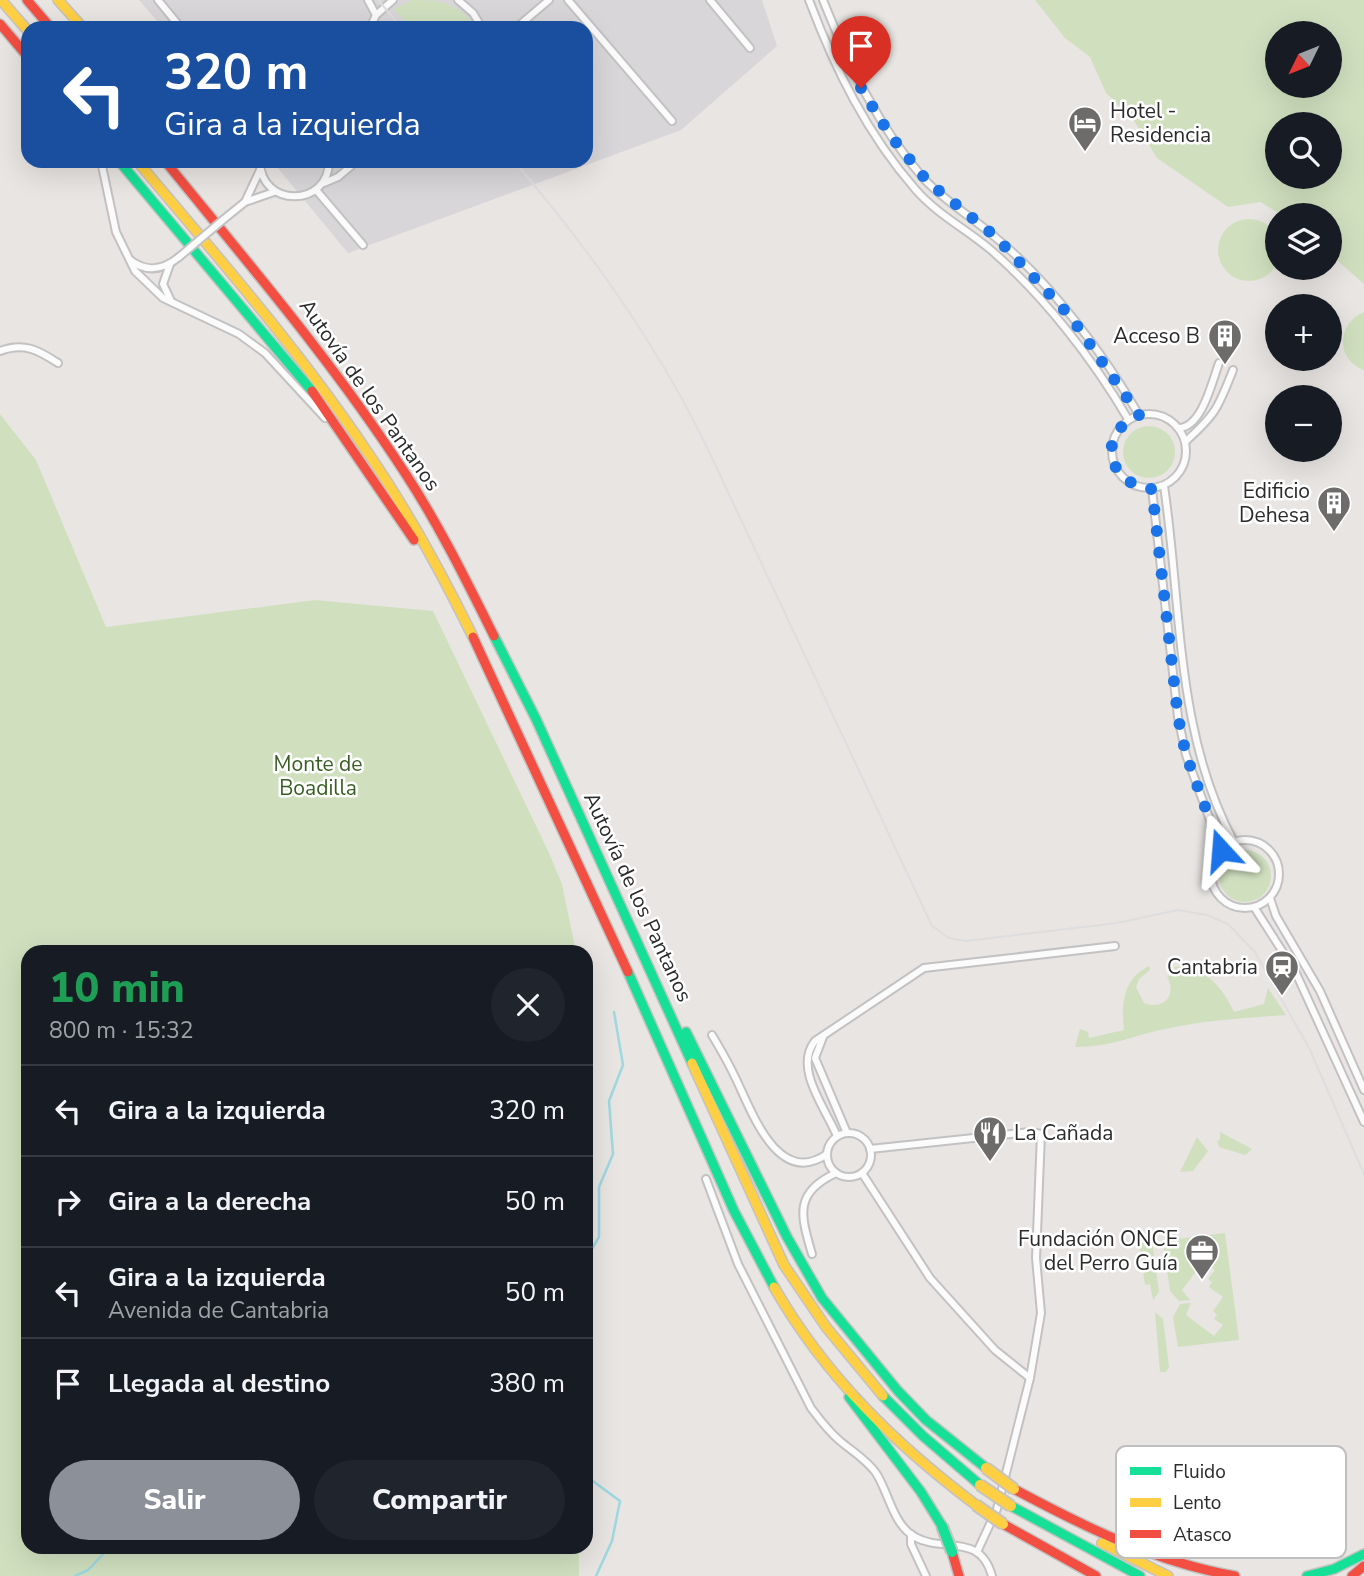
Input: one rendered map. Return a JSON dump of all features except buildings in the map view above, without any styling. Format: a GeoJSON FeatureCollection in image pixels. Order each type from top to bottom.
{"type":"FeatureCollection","features":[{"type":"Feature","properties":{"kind":"main road"},"geometry":{"type":"LineString","coordinates":[[1,0],[21,23]]}},
{"type":"Feature","properties":{"kind":"main road"},"geometry":{"type":"LineString","coordinates":[[27,0],[45,21]]}},
{"type":"Feature","properties":{"kind":"main road"},"geometry":{"type":"LineString","coordinates":[[57,0],[74,21]]}},
{"type":"Feature","properties":{"kind":"main road"},"geometry":{"type":"LineString","coordinates":[[0,24],[21,49]]}},
{"type":"Feature","properties":{"kind":"main road"},"geometry":{"type":"LineString","coordinates":[[125,168],[300,374],[441,576]]}},
{"type":"Feature","properties":{"kind":"main road","name":"Autovía de los Pantanos"},"geometry":{"type":"LineString","coordinates":[[143,168],[251,296],[328,395],[390,485],[441,576],[529,759],[747,1234],[792,1316],[845,1388],[929,1470],[1003,1524],[1096,1576]]}},
{"type":"Feature","properties":{"kind":"main road","name":"Autovía de los Pantanos"},"geometry":{"type":"LineString","coordinates":[[171,168],[322,355],[405,473],[482,609],[661,991],[784,1265],[817,1317],[847,1357],[909,1426],[980,1485],[1010,1506],[1140,1576]]}},
{"type":"Feature","properties":{"kind":"main road"},"geometry":{"type":"LineString","coordinates":[[661,991],[672,1004],[791,1246],[822,1298],[898,1391],[926,1420],[1014,1489],[1085,1534],[1116,1550]]}},
{"type":"Feature","properties":{"kind":"main road"},"geometry":{"type":"LineString","coordinates":[[845,1388],[852,1404],[901,1464],[942,1526],[959,1576]]}},
{"type":"Feature","properties":{"kind":"main road"},"geometry":{"type":"LineString","coordinates":[[1014,1489],[1116,1540]]}},
{"type":"Feature","properties":{"kind":"main road"},"geometry":{"type":"LineString","coordinates":[[1307,1576],[1334,1569],[1364,1554]]}},
{"type":"Feature","properties":{"kind":"main road"},"geometry":{"type":"LineString","coordinates":[[1132,1558],[1168,1576]]}},
{"type":"Feature","properties":{"kind":"main road"},"geometry":{"type":"LineString","coordinates":[[1161,1558],[1192,1568],[1235,1576]]}},
{"type":"Feature","properties":{"kind":"main road"},"geometry":{"type":"LineString","coordinates":[[1352,1576],[1364,1566]]}},
{"type":"Feature","properties":{"kind":"street"},"geometry":{"type":"LineString","coordinates":[[158,0],[175,21]]}},
{"type":"Feature","properties":{"kind":"street"},"geometry":{"type":"LineString","coordinates":[[369,0],[376,15]]}},
{"type":"Feature","properties":{"kind":"street"},"geometry":{"type":"LineString","coordinates":[[373,21],[393,0]]}},
{"type":"Feature","properties":{"kind":"street"},"geometry":{"type":"LineString","coordinates":[[458,0],[478,21]]}},
{"type":"Feature","properties":{"kind":"street"},"geometry":{"type":"LineString","coordinates":[[524,21],[549,0]]}},
{"type":"Feature","properties":{"kind":"street"},"geometry":{"type":"LineString","coordinates":[[568,0],[586,21]]}},
{"type":"Feature","properties":{"kind":"street"},"geometry":{"type":"LineString","coordinates":[[710,0],[750,48]]}},
{"type":"Feature","properties":{"kind":"street"},"geometry":{"type":"LineString","coordinates":[[809,0],[850,96],[891,159],[917,191],[991,250],[1022,281],[1063,328],[1128,419]]}},
{"type":"Feature","properties":{"kind":"street"},"geometry":{"type":"LineString","coordinates":[[823,0],[861,88],[900,150],[946,200],[996,237],[1039,281],[1071,317],[1139,415]]}},
{"type":"Feature","properties":{"kind":"street"},"geometry":{"type":"LineString","coordinates":[[593,29],[672,121]]}},
{"type":"Feature","properties":{"kind":"street"},"geometry":{"type":"LineString","coordinates":[[102,168],[116,232],[128,258],[148,285],[173,303],[239,334],[265,353],[322,415],[382,491]]}},
{"type":"Feature","properties":{"kind":"street"},"geometry":{"type":"LineString","coordinates":[[324,183],[327,168]]}},
{"type":"Feature","properties":{"kind":"street"},"geometry":{"type":"LineString","coordinates":[[128,258],[148,269],[170,264],[245,202],[274,192],[291,197],[309,195],[349,168]]}},
{"type":"Feature","properties":{"kind":"street"},"geometry":{"type":"LineString","coordinates":[[260,170],[274,192]]}},
{"type":"Feature","properties":{"kind":"street"},"geometry":{"type":"LineString","coordinates":[[245,202],[260,170]]}},
{"type":"Feature","properties":{"kind":"street"},"geometry":{"type":"LineString","coordinates":[[317,191],[363,245]]}},
{"type":"Feature","properties":{"kind":"street"},"geometry":{"type":"LineString","coordinates":[[170,264],[163,284],[173,303]]}},
{"type":"Feature","properties":{"kind":"street"},"geometry":{"type":"LineString","coordinates":[[0,351],[12,346],[35,348],[58,363]]}},
{"type":"Feature","properties":{"kind":"street"},"geometry":{"type":"LineString","coordinates":[[1179,428],[1188,426],[1200,411],[1219,363]]}},
{"type":"Feature","properties":{"kind":"street"},"geometry":{"type":"LineString","coordinates":[[1186,441],[1207,424],[1217,409],[1233,370]]}},
{"type":"Feature","properties":{"kind":"street"},"geometry":{"type":"LineString","coordinates":[[1139,415],[1160,415],[1179,428],[1186,441],[1187,455],[1183,468],[1164,486],[1152,489],[1138,487],[1124,480],[1116,469],[1112,444],[1117,432],[1128,419],[1139,415]]}},
{"type":"Feature","properties":{"kind":"street"},"geometry":{"type":"LineString","coordinates":[[1164,486],[1190,712],[1211,790],[1234,842]]}},
{"type":"Feature","properties":{"kind":"street"},"geometry":{"type":"LineString","coordinates":[[1152,489],[1178,717],[1186,755],[1221,850]]}},
{"type":"Feature","properties":{"kind":"street"},"geometry":{"type":"LineString","coordinates":[[1252,841],[1266,848],[1276,861],[1279,878],[1270,898],[1254,907],[1230,905],[1214,890],[1212,866],[1221,850],[1234,842],[1252,841]]}},
{"type":"Feature","properties":{"kind":"street"},"geometry":{"type":"LineString","coordinates":[[1270,898],[1276,916],[1336,1024],[1364,1090]]}},
{"type":"Feature","properties":{"kind":"street"},"geometry":{"type":"LineString","coordinates":[[1254,907],[1296,971],[1364,1122]]}},
{"type":"Feature","properties":{"kind":"street"},"geometry":{"type":"LineString","coordinates":[[836,1136],[807,1072],[809,1048],[824,1036],[924,968],[1115,946]]}},
{"type":"Feature","properties":{"kind":"street"},"geometry":{"type":"LineString","coordinates":[[712,1035],[762,1134],[778,1153],[795,1161],[817,1161],[827,1154],[836,1136],[847,1133],[863,1138],[870,1149],[869,1165],[862,1172],[847,1177],[836,1173],[829,1165],[827,1154]]}},
{"type":"Feature","properties":{"kind":"street"},"geometry":{"type":"LineString","coordinates":[[824,1036],[815,1058],[847,1133]]}},
{"type":"Feature","properties":{"kind":"street"},"geometry":{"type":"LineString","coordinates":[[870,1149],[1030,1132],[1041,1134],[1036,1258],[1041,1313],[1030,1378],[998,1509],[977,1552]]}},
{"type":"Feature","properties":{"kind":"street"},"geometry":{"type":"LineString","coordinates":[[862,1172],[930,1278],[995,1350],[1030,1378]]}},
{"type":"Feature","properties":{"kind":"street"},"geometry":{"type":"LineString","coordinates":[[812,1254],[802,1219],[804,1202],[821,1180],[836,1173]]}},
{"type":"Feature","properties":{"kind":"street"},"geometry":{"type":"LineString","coordinates":[[706,1179],[738,1264],[799,1388],[824,1426],[875,1472],[896,1515],[911,1534],[922,1540],[960,1545],[977,1552],[992,1576]]}},
{"type":"Feature","properties":{"kind":"street"},"geometry":{"type":"LineString","coordinates":[[911,1534],[911,1544],[926,1576]]}},
{"type":"Feature","properties":{"kind":"shaded area"},"geometry":{"type":"Polygon","coordinates":[[[139,0],[762,0],[777,46],[681,130],[593,163],[593,21],[157,21],[139,0]]]}},
{"type":"Feature","properties":{"kind":"shaded area"},"geometry":{"type":"Polygon","coordinates":[[[278,168],[578,168],[348,253],[278,168]]]}},
{"type":"Feature","properties":{"kind":"green space"},"geometry":{"type":"Polygon","coordinates":[[[412,0],[441,2],[456,8],[471,21],[405,21],[394,9],[412,0]]]}},
{"type":"Feature","properties":{"kind":"green space"},"geometry":{"type":"Polygon","coordinates":[[[1035,0],[1364,0],[1364,284],[1342,265],[1342,203],[1265,205],[1261,202],[1228,207],[1157,158],[1133,119],[1106,93],[1090,57],[1065,38],[1035,0]]]}},
{"type":"Feature","properties":{"kind":"green space"},"geometry":{"type":"Polygon","coordinates":[[[1249,219],[1265,224],[1265,276],[1249,281],[1237,278],[1227,272],[1221,262],[1218,250],[1221,238],[1227,228],[1237,222],[1249,219]]]}},
{"type":"Feature","properties":{"kind":"green space"},"geometry":{"type":"Polygon","coordinates":[[[1364,312],[1364,370],[1348,358],[1343,341],[1349,324],[1364,312]]]}},
{"type":"Feature","properties":{"kind":"green space","name":"Monte de Boadilla"},"geometry":{"type":"Polygon","coordinates":[[[0,414],[36,460],[106,627],[315,600],[433,611],[549,853],[562,884],[575,945],[21,945],[21,1554],[579,1554],[579,1576],[0,1576],[0,414]]]}},
{"type":"Feature","properties":{"kind":"green space"},"geometry":{"type":"Polygon","coordinates":[[[1149,426],[1168,433],[1175,452],[1168,471],[1149,478],[1130,471],[1123,452],[1130,433],[1149,426]]]}},
{"type":"Feature","properties":{"kind":"green space"},"geometry":{"type":"Polygon","coordinates":[[[1245,850],[1264,857],[1271,876],[1264,895],[1245,902],[1226,895],[1219,876],[1226,857],[1245,850]]]}},
{"type":"Feature","properties":{"kind":"green space"},"geometry":{"type":"Polygon","coordinates":[[[1149,966],[1150,970],[1139,979],[1136,987],[1144,1003],[1157,1005],[1167,1000],[1171,990],[1167,977],[1176,973],[1174,967],[1185,967],[1211,979],[1234,1012],[1264,1004],[1268,988],[1286,1015],[1195,1023],[1111,1043],[1075,1047],[1080,1029],[1088,1032],[1089,1038],[1124,1030],[1124,1002],[1129,985],[1140,971],[1149,966]]]}},
{"type":"Feature","properties":{"kind":"green space"},"geometry":{"type":"Polygon","coordinates":[[[1220,1132],[1252,1149],[1245,1155],[1219,1147],[1217,1141],[1220,1140],[1220,1132]]]}},
{"type":"Feature","properties":{"kind":"green space"},"geometry":{"type":"Polygon","coordinates":[[[1197,1137],[1208,1151],[1193,1171],[1180,1172],[1197,1137]]]}},
{"type":"Feature","properties":{"kind":"green space"},"geometry":{"type":"Polygon","coordinates":[[[1225,1233],[1239,1340],[1178,1347],[1173,1317],[1180,1304],[1191,1303],[1186,1315],[1214,1336],[1223,1325],[1214,1319],[1217,1315],[1213,1311],[1223,1297],[1209,1287],[1212,1282],[1208,1279],[1215,1270],[1204,1261],[1182,1290],[1190,1300],[1179,1301],[1170,1291],[1163,1241],[1225,1233]]]}},
{"type":"Feature","properties":{"kind":"green space"},"geometry":{"type":"Polygon","coordinates":[[[1147,1237],[1152,1241],[1159,1292],[1153,1300],[1150,1284],[1145,1285],[1138,1238],[1147,1237]]]}},
{"type":"Feature","properties":{"kind":"green space"},"geometry":{"type":"Polygon","coordinates":[[[1155,1312],[1163,1319],[1169,1367],[1166,1372],[1160,1372],[1155,1312]]]}},
{"type":"Feature","properties":{"kind":"waterway"},"geometry":{"type":"LineString","coordinates":[[593,1247],[599,1237],[599,1187],[613,1154],[609,1101],[623,1065],[614,1012]]}},
{"type":"Feature","properties":{"kind":"waterway"},"geometry":{"type":"LineString","coordinates":[[593,1481],[620,1501],[612,1541],[596,1576]]}},
{"type":"Feature","properties":{"kind":"waterway"},"geometry":{"type":"LineString","coordinates":[[75,1576],[88,1570],[103,1554]]}},
{"type":"Feature","properties":{"kind":"tram line"},"geometry":{"type":"LineString","coordinates":[[378,0],[396,21]]}},
{"type":"Feature","properties":{"kind":"tram line"},"geometry":{"type":"LineString","coordinates":[[520,168],[618,295],[684,403],[932,926],[949,938],[966,941],[1117,923],[1178,910],[1207,915],[1228,924],[1255,952],[1310,1050],[1364,1174]]}},
{"type":"Feature","properties":{"kind":"traffic: fast"},"geometry":{"type":"LineString","coordinates":[[125,168],[312,391]]}},
{"type":"Feature","properties":{"kind":"traffic: fast"},"geometry":{"type":"LineString","coordinates":[[494,636],[536,719],[692,1063]]}},
{"type":"Feature","properties":{"kind":"traffic: fast"},"geometry":{"type":"LineString","coordinates":[[628,972],[734,1211],[774,1287]]}},
{"type":"Feature","properties":{"kind":"traffic: fast"},"geometry":{"type":"LineString","coordinates":[[686,1032],[787,1237],[822,1298],[898,1391],[926,1420],[986,1468]]}},
{"type":"Feature","properties":{"kind":"traffic: fast"},"geometry":{"type":"LineString","coordinates":[[883,1396],[923,1436],[980,1485]]}},
{"type":"Feature","properties":{"kind":"traffic: fast"},"geometry":{"type":"LineString","coordinates":[[849,1397],[921,1492],[942,1526]]}},
{"type":"Feature","properties":{"kind":"traffic: fast"},"geometry":{"type":"LineString","coordinates":[[1011,1506],[1140,1576]]}},
{"type":"Feature","properties":{"kind":"traffic: fast"},"geometry":{"type":"LineString","coordinates":[[942,1526],[952,1552]]}},
{"type":"Feature","properties":{"kind":"traffic: fast"},"geometry":{"type":"LineString","coordinates":[[1307,1576],[1334,1569],[1364,1554]]}},
{"type":"Feature","properties":{"kind":"traffic: slow"},"geometry":{"type":"LineString","coordinates":[[1,0],[21,23]]}},
{"type":"Feature","properties":{"kind":"traffic: slow"},"geometry":{"type":"LineString","coordinates":[[58,0],[77,21]]}},
{"type":"Feature","properties":{"kind":"traffic: slow"},"geometry":{"type":"LineString","coordinates":[[143,168],[257,304],[342,415],[411,520],[473,637]]}},
{"type":"Feature","properties":{"kind":"traffic: slow"},"geometry":{"type":"LineString","coordinates":[[692,1063],[784,1265],[826,1327],[883,1396]]}},
{"type":"Feature","properties":{"kind":"traffic: slow"},"geometry":{"type":"LineString","coordinates":[[774,1287],[816,1350],[864,1406],[917,1458],[976,1505]]}},
{"type":"Feature","properties":{"kind":"traffic: slow"},"geometry":{"type":"LineString","coordinates":[[986,1468],[1014,1489]]}},
{"type":"Feature","properties":{"kind":"traffic: slow"},"geometry":{"type":"LineString","coordinates":[[980,1485],[1011,1506]]}},
{"type":"Feature","properties":{"kind":"traffic: slow"},"geometry":{"type":"LineString","coordinates":[[976,1505],[1003,1524]]}},
{"type":"Feature","properties":{"kind":"traffic: slow"},"geometry":{"type":"LineString","coordinates":[[1102,1543],[1116,1550]]}},
{"type":"Feature","properties":{"kind":"traffic: slow"},"geometry":{"type":"LineString","coordinates":[[1132,1558],[1168,1576]]}},
{"type":"Feature","properties":{"kind":"traffic: jam"},"geometry":{"type":"LineString","coordinates":[[27,0],[45,21]]}},
{"type":"Feature","properties":{"kind":"traffic: jam"},"geometry":{"type":"LineString","coordinates":[[0,24],[21,49]]}},
{"type":"Feature","properties":{"kind":"traffic: jam"},"geometry":{"type":"LineString","coordinates":[[171,168],[289,314],[377,432],[405,473],[452,553],[494,636]]}},
{"type":"Feature","properties":{"kind":"traffic: jam"},"geometry":{"type":"LineString","coordinates":[[312,391],[414,540]]}},
{"type":"Feature","properties":{"kind":"traffic: jam"},"geometry":{"type":"LineString","coordinates":[[473,637],[628,972]]}},
{"type":"Feature","properties":{"kind":"traffic: jam"},"geometry":{"type":"LineString","coordinates":[[1014,1489],[1116,1539]]}},
{"type":"Feature","properties":{"kind":"traffic: jam"},"geometry":{"type":"LineString","coordinates":[[1003,1524],[1096,1576]]}},
{"type":"Feature","properties":{"kind":"traffic: jam"},"geometry":{"type":"LineString","coordinates":[[952,1552],[959,1576]]}},
{"type":"Feature","properties":{"kind":"traffic: jam"},"geometry":{"type":"LineString","coordinates":[[1166,1558],[1235,1576]]}},
{"type":"Feature","properties":{"kind":"traffic: jam"},"geometry":{"type":"LineString","coordinates":[[1352,1576],[1364,1566]]}},
{"type":"Feature","properties":{"kind":"place","name":"Hotel - Residencia"},"geometry":{"type":"Point","coordinates":[1085,153]}},
{"type":"Feature","properties":{"kind":"place","name":"Acceso B"},"geometry":{"type":"Point","coordinates":[1225,366]}},
{"type":"Feature","properties":{"kind":"place","name":"Edificio Dehesa"},"geometry":{"type":"Point","coordinates":[1334,533]}},
{"type":"Feature","properties":{"kind":"place","name":"Cantabria"},"geometry":{"type":"Point","coordinates":[1282,997]}},
{"type":"Feature","properties":{"kind":"place","name":"La Cañada"},"geometry":{"type":"Point","coordinates":[990,1163]}},
{"type":"Feature","properties":{"kind":"place","name":"Fundación ONCE del Perro Guía"},"geometry":{"type":"Point","coordinates":[1202,1281]}},
{"type":"Feature","properties":{"kind":"route"},"geometry":{"type":"LineString","coordinates":[[861,88],[900,150],[927,181],[946,200],[996,237],[1071,317],[1139,415],[1128,419],[1117,432],[1112,444],[1112,457],[1124,480],[1138,487],[1152,489],[1178,717],[1186,755],[1221,850]]}}]}
